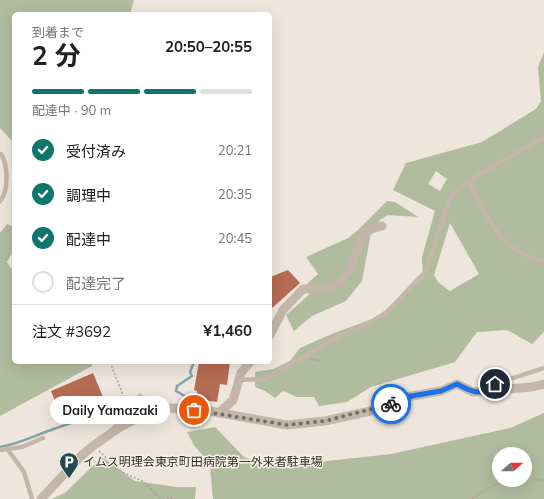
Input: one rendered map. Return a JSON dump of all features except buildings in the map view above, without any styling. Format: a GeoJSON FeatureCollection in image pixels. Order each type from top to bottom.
{"type":"FeatureCollection","features":[{"type":"Feature","properties":{"kind":"street"},"geometry":{"type":"LineString","coordinates":[[272,331],[283,310],[303,289],[326,289],[340,282],[349,271],[364,234],[371,229],[382,226]]}},
{"type":"Feature","properties":{"kind":"street"},"geometry":{"type":"LineString","coordinates":[[219,413],[233,400],[241,373],[248,364]]}},
{"type":"Feature","properties":{"kind":"street"},"geometry":{"type":"LineString","coordinates":[[41,499],[81,456],[93,446],[120,427],[163,408],[219,413],[287,425],[325,421],[375,410],[406,397],[441,391],[457,384],[473,392],[532,387],[544,384]]}},
{"type":"Feature","properties":{"kind":"lane"},"geometry":{"type":"LineString","coordinates":[[239,380],[265,378],[292,365],[343,334],[368,324],[387,312],[426,271],[449,200],[456,191],[468,181],[544,137]]}},
{"type":"Feature","properties":{"kind":"lane"},"geometry":{"type":"LineString","coordinates":[[0,201],[6,189],[6,164],[1,154]]}},
{"type":"Feature","properties":{"kind":"lane"},"geometry":{"type":"LineString","coordinates":[[468,181],[497,233],[508,245],[524,255],[544,261]]}},
{"type":"Feature","properties":{"kind":"lane"},"geometry":{"type":"LineString","coordinates":[[487,391],[495,384],[544,368]]}},
{"type":"Feature","properties":{"kind":"lane"},"geometry":{"type":"LineString","coordinates":[[108,435],[117,422],[138,402],[140,396]]}},
{"type":"Feature","properties":{"kind":"lane"},"geometry":{"type":"LineString","coordinates":[[0,450],[22,447],[43,438]]}},
{"type":"Feature","properties":{"kind":"lane"},"geometry":{"type":"LineString","coordinates":[[8,450],[24,472],[32,499]]}},
{"type":"Feature","properties":{"kind":"path"},"geometry":{"type":"LineString","coordinates":[[111,364],[125,400],[123,409]]}},
{"type":"Feature","properties":{"kind":"path"},"geometry":{"type":"LineString","coordinates":[[93,446],[122,472],[144,482],[159,496],[175,499]]}},
{"type":"Feature","properties":{"kind":"path"},"geometry":{"type":"LineString","coordinates":[[532,478],[544,481]]}},
{"type":"Feature","properties":{"kind":"path"},"geometry":{"type":"LineString","coordinates":[[472,499],[492,486]]}},
{"type":"Feature","properties":{"kind":"green space"},"geometry":{"type":"Polygon","coordinates":[[[0,0],[134,0],[131,12],[12,12],[12,141],[0,128],[0,0]]]}},
{"type":"Feature","properties":{"kind":"green space"},"geometry":{"type":"Polygon","coordinates":[[[544,52],[544,332],[532,344],[507,330],[477,332],[455,362],[371,387],[347,402],[319,406],[314,397],[297,397],[283,391],[275,398],[265,391],[255,387],[255,372],[273,369],[290,361],[300,348],[334,333],[378,317],[406,291],[423,278],[422,257],[435,211],[393,190],[406,163],[482,142],[536,109],[541,101],[538,67],[544,52]],[[436,171],[428,184],[440,191],[447,179],[436,171]],[[450,223],[434,275],[438,282],[450,291],[479,274],[450,223]]]}},
{"type":"Feature","properties":{"kind":"green space"},"geometry":{"type":"Polygon","coordinates":[[[387,201],[395,202],[418,217],[388,215],[380,220],[371,233],[362,281],[346,301],[312,316],[294,331],[286,315],[312,292],[307,284],[318,274],[306,257],[348,238],[387,201]]]}},
{"type":"Feature","properties":{"kind":"green space"},"geometry":{"type":"Polygon","coordinates":[[[7,224],[12,226],[12,253],[7,262],[12,268],[12,364],[92,364],[92,366],[0,416],[0,233],[7,224]]]}},
{"type":"Feature","properties":{"kind":"green space"},"geometry":{"type":"Polygon","coordinates":[[[544,413],[544,499],[213,499],[210,467],[205,458],[194,445],[187,432],[215,427],[244,457],[266,465],[291,465],[391,454],[510,428],[544,413]]]}},
{"type":"Feature","properties":{"kind":"green space"},"geometry":{"type":"Polygon","coordinates":[[[102,457],[135,481],[177,487],[196,487],[195,499],[52,499],[66,492],[102,457]]]}},
{"type":"Feature","properties":{"kind":"waterway"},"geometry":{"type":"LineString","coordinates":[[176,391],[177,386],[192,376],[190,372],[193,364]]}},
{"type":"Feature","properties":{"kind":"waterway"},"geometry":{"type":"LineString","coordinates":[[176,391],[192,400]]}},
{"type":"Feature","properties":{"kind":"waterway"},"geometry":{"type":"LineString","coordinates":[[0,447],[20,442],[101,411],[111,403]]}},
{"type":"Feature","properties":{"kind":"way so far"},"geometry":{"type":"LineString","coordinates":[[194,410],[210,411],[287,425],[325,421],[375,410],[391,404]]}},
{"type":"Feature","properties":{"kind":"place","name":"Daily Yamazaki"},"geometry":{"type":"Point","coordinates":[194,410]}},
{"type":"Feature","properties":{"kind":"place","name":"イムス明理会東京町田病院第一外来者駐車場"},"geometry":{"type":"Point","coordinates":[69,479]}},
{"type":"Feature","properties":{"kind":"route"},"geometry":{"type":"LineString","coordinates":[[391,404],[406,397],[441,391],[457,384],[473,392],[487,391],[495,384]]}}]}
